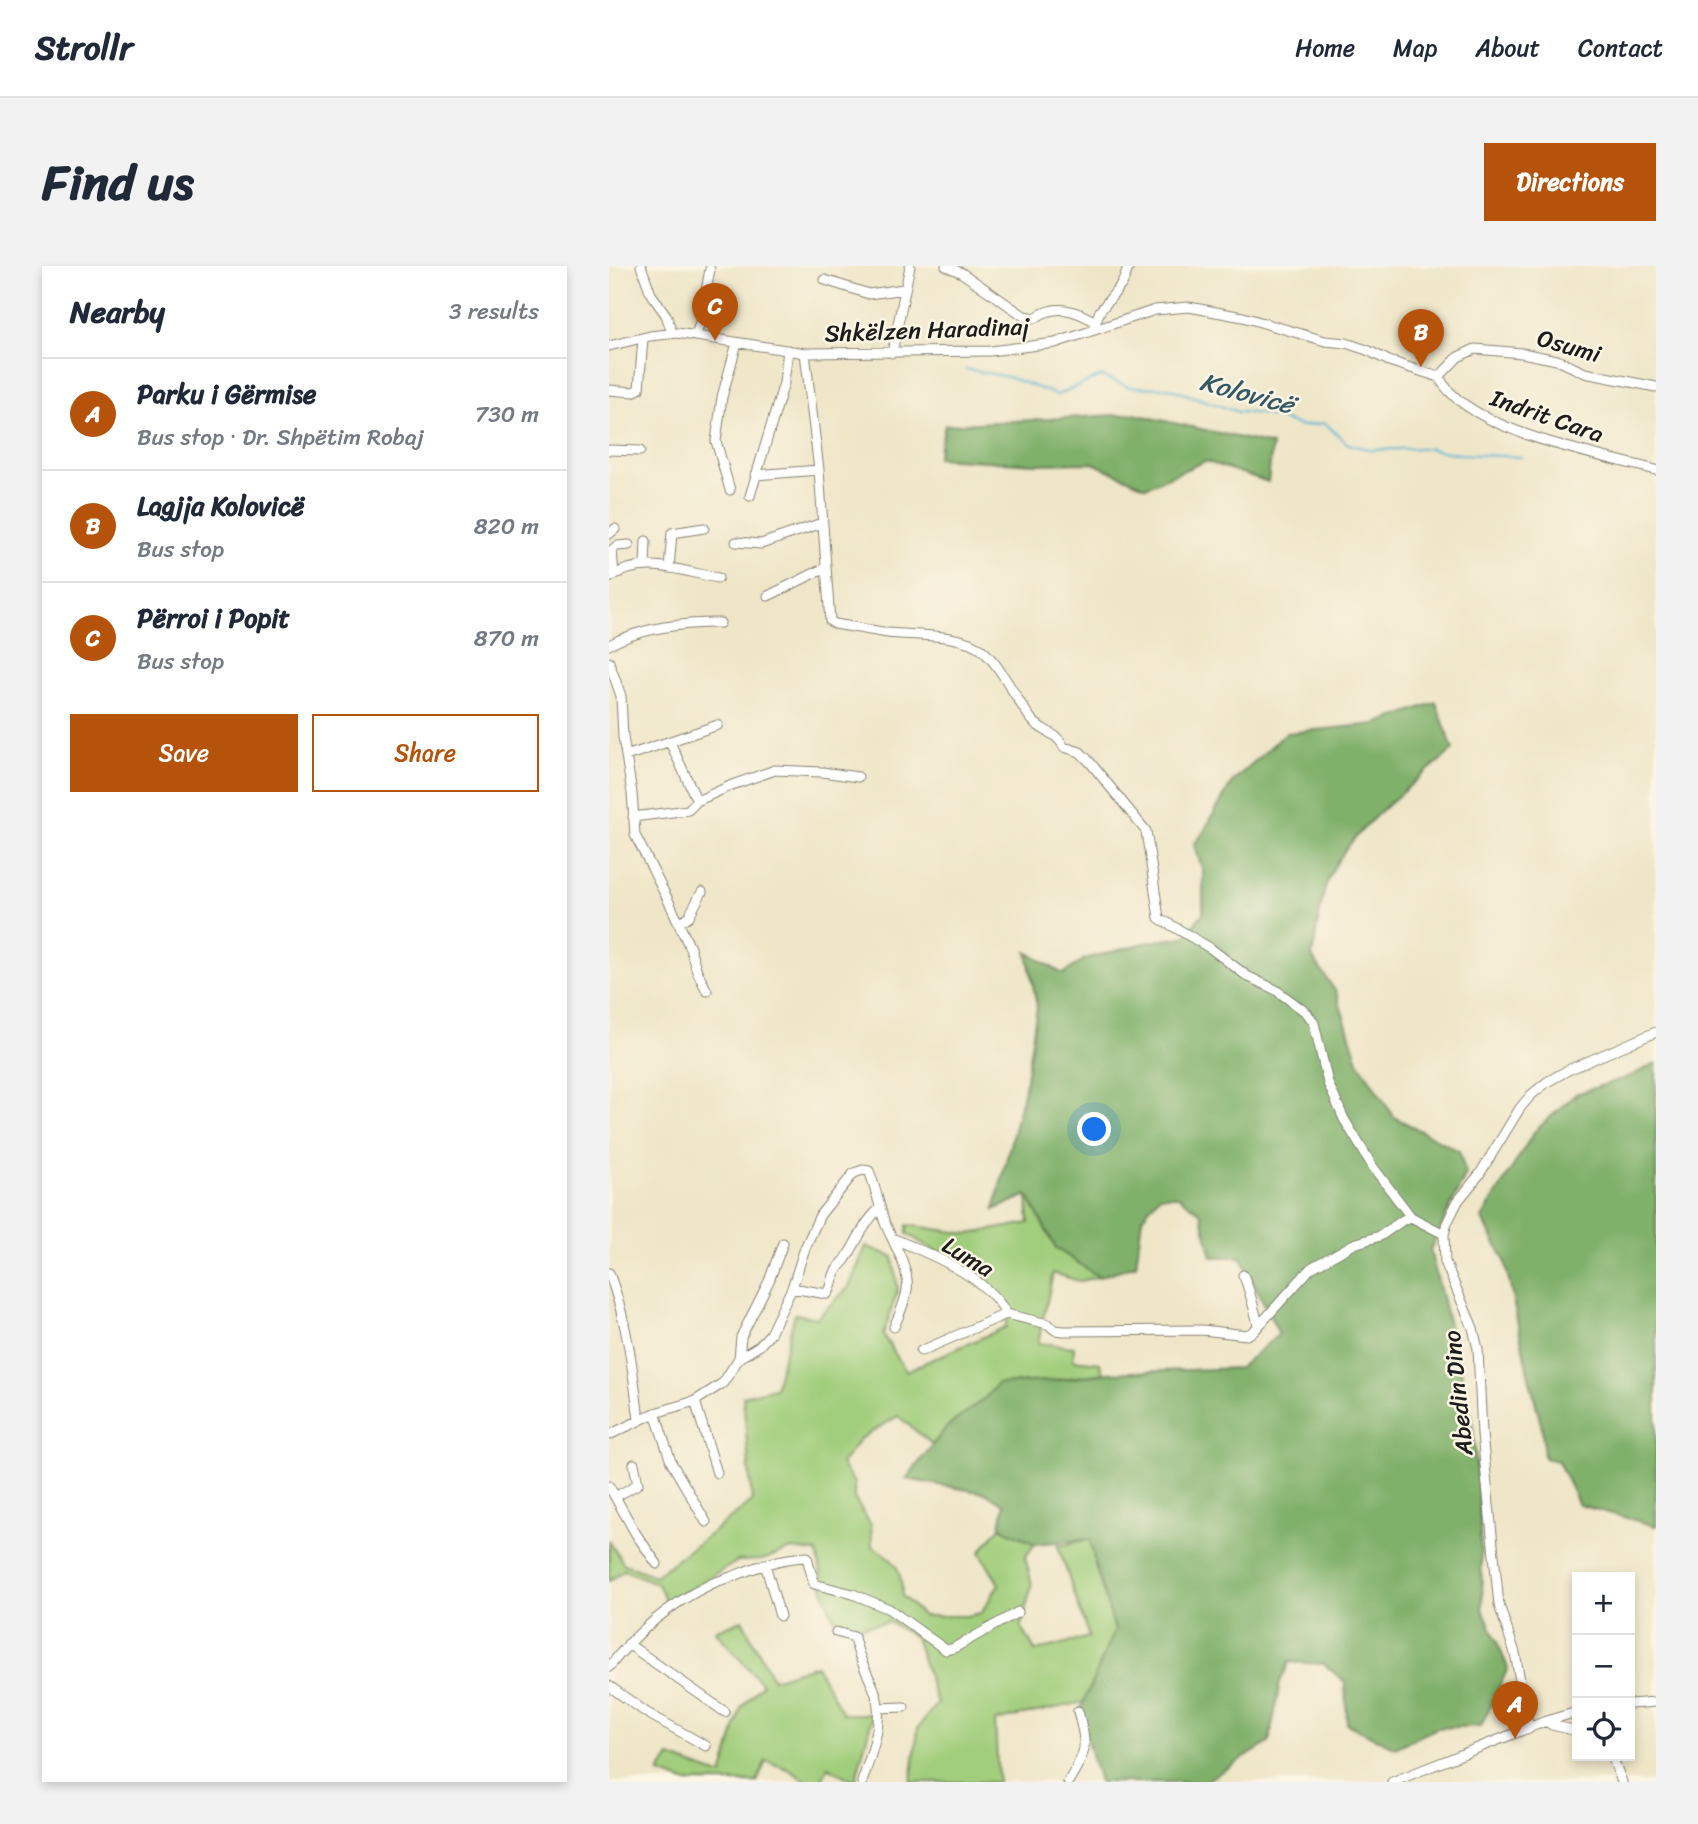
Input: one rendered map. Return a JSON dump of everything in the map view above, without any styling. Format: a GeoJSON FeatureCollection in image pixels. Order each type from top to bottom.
{"type":"FeatureCollection","features":[{"type":"Feature","properties":{"kind":"street"},"geometry":{"type":"LineString","coordinates":[[641,266],[651,294],[666,315],[672,333]]}},
{"type":"Feature","properties":{"kind":"street"},"geometry":{"type":"LineString","coordinates":[[893,353],[910,266]]}},
{"type":"Feature","properties":{"kind":"street"},"geometry":{"type":"LineString","coordinates":[[946,266],[962,273],[1024,316],[1035,318],[1055,308],[1082,314],[1094,326],[1100,311],[1122,284],[1129,266]]}},
{"type":"Feature","properties":{"kind":"street"},"geometry":{"type":"LineString","coordinates":[[696,335],[710,269]]}},
{"type":"Feature","properties":{"kind":"street"},"geometry":{"type":"LineString","coordinates":[[825,280],[869,294],[904,289]]}},
{"type":"Feature","properties":{"kind":"street","name":"Shkëlzen Haradinaj"},"geometry":{"type":"LineString","coordinates":[[609,346],[672,333],[805,353],[990,351],[1055,343],[1094,326],[1155,310],[1189,307],[1243,317],[1325,341],[1346,343],[1388,361],[1439,377]]}},
{"type":"Feature","properties":{"kind":"street"},"geometry":{"type":"LineString","coordinates":[[609,390],[633,392],[639,389],[643,338]]}},
{"type":"Feature","properties":{"kind":"street"},"geometry":{"type":"LineString","coordinates":[[730,490],[716,441],[722,397],[737,343]]}},
{"type":"Feature","properties":{"kind":"street","name":"Osumi"},"geometry":{"type":"LineString","coordinates":[[1439,377],[1458,357],[1475,349],[1522,353],[1557,360],[1585,373],[1656,387]]}},
{"type":"Feature","properties":{"kind":"street"},"geometry":{"type":"LineString","coordinates":[[750,496],[784,383],[788,350]]}},
{"type":"Feature","properties":{"kind":"street"},"geometry":{"type":"LineString","coordinates":[[805,353],[819,470],[825,568],[832,623],[887,632],[944,636],[982,650],[1039,727],[1055,735],[1064,747],[1080,752],[1146,831],[1159,918],[1210,948],[1247,976],[1276,990],[1307,1013],[1314,1023],[1328,1083],[1344,1119],[1373,1167],[1411,1217],[1444,1234]]}},
{"type":"Feature","properties":{"kind":"street","name":"Indrit Cara"},"geometry":{"type":"LineString","coordinates":[[1439,377],[1455,397],[1481,416],[1522,433],[1656,470]]}},
{"type":"Feature","properties":{"kind":"street"},"geometry":{"type":"LineString","coordinates":[[609,450],[640,451]]}},
{"type":"Feature","properties":{"kind":"street"},"geometry":{"type":"LineString","coordinates":[[755,475],[819,470]]}},
{"type":"Feature","properties":{"kind":"street"},"geometry":{"type":"LineString","coordinates":[[736,542],[761,544],[822,523]]}},
{"type":"Feature","properties":{"kind":"street"},"geometry":{"type":"LineString","coordinates":[[669,568],[672,533],[703,528]]}},
{"type":"Feature","properties":{"kind":"street"},"geometry":{"type":"LineString","coordinates":[[645,565],[646,541]]}},
{"type":"Feature","properties":{"kind":"street"},"geometry":{"type":"LineString","coordinates":[[629,545],[617,546],[612,550],[611,576],[638,565],[645,565],[717,578]]}},
{"type":"Feature","properties":{"kind":"street"},"geometry":{"type":"LineString","coordinates":[[768,596],[825,568]]}},
{"type":"Feature","properties":{"kind":"street"},"geometry":{"type":"LineString","coordinates":[[609,639],[665,621]]}},
{"type":"Feature","properties":{"kind":"street"},"geometry":{"type":"LineString","coordinates":[[609,645],[642,632],[667,627],[720,623]]}},
{"type":"Feature","properties":{"kind":"street"},"geometry":{"type":"LineString","coordinates":[[609,662],[621,696],[635,835],[679,923],[707,991]]}},
{"type":"Feature","properties":{"kind":"street"},"geometry":{"type":"LineString","coordinates":[[626,756],[718,725]]}},
{"type":"Feature","properties":{"kind":"street"},"geometry":{"type":"LineString","coordinates":[[670,742],[697,801]]}},
{"type":"Feature","properties":{"kind":"street"},"geometry":{"type":"LineString","coordinates":[[633,817],[688,810],[697,801],[775,770],[822,772],[858,778]]}},
{"type":"Feature","properties":{"kind":"street"},"geometry":{"type":"LineString","coordinates":[[679,923],[689,916],[702,892]]}},
{"type":"Feature","properties":{"kind":"street","name":"Abedin Dino"},"geometry":{"type":"LineString","coordinates":[[1529,1729],[1515,1653],[1497,1594],[1482,1434],[1478,1349],[1473,1328],[1445,1262],[1444,1234],[1458,1201],[1479,1175],[1520,1108],[1531,1095],[1568,1070],[1656,1032]]}},
{"type":"Feature","properties":{"kind":"street","name":"Luma"},"geometry":{"type":"LineString","coordinates":[[739,1358],[759,1346],[770,1334],[792,1288],[805,1248],[820,1215],[854,1173],[863,1170],[869,1171],[886,1226],[894,1239],[908,1288],[894,1327]]}},
{"type":"Feature","properties":{"kind":"street"},"geometry":{"type":"LineString","coordinates":[[792,1288],[827,1294],[831,1291],[835,1273],[861,1229],[880,1208]]}},
{"type":"Feature","properties":{"kind":"street"},"geometry":{"type":"LineString","coordinates":[[922,1351],[1006,1314],[1048,1324],[1055,1330],[1064,1331],[1202,1330],[1247,1335],[1311,1268],[1355,1244],[1380,1236],[1411,1217]]}},
{"type":"Feature","properties":{"kind":"street","name":"Luma"},"geometry":{"type":"LineString","coordinates":[[894,1239],[970,1277],[999,1301],[1006,1314]]}},
{"type":"Feature","properties":{"kind":"street"},"geometry":{"type":"LineString","coordinates":[[610,1431],[695,1401],[723,1383],[739,1358],[741,1337],[769,1281],[783,1243]]}},
{"type":"Feature","properties":{"kind":"street"},"geometry":{"type":"LineString","coordinates":[[609,1273],[619,1300],[632,1362],[639,1420]]}},
{"type":"Feature","properties":{"kind":"street"},"geometry":{"type":"LineString","coordinates":[[1243,1275],[1247,1280],[1258,1326]]}},
{"type":"Feature","properties":{"kind":"street"},"geometry":{"type":"LineString","coordinates":[[695,1401],[716,1473]]}},
{"type":"Feature","properties":{"kind":"street"},"geometry":{"type":"LineString","coordinates":[[655,1413],[671,1462],[706,1522]]}},
{"type":"Feature","properties":{"kind":"street"},"geometry":{"type":"LineString","coordinates":[[615,1497],[638,1484],[634,1464]]}},
{"type":"Feature","properties":{"kind":"street"},"geometry":{"type":"LineString","coordinates":[[609,1486],[657,1564]]}},
{"type":"Feature","properties":{"kind":"street"},"geometry":{"type":"LineString","coordinates":[[609,1667],[628,1644],[660,1616],[692,1594],[711,1584],[789,1557],[807,1557],[814,1584],[853,1594],[889,1609],[946,1650],[1018,1612]]}},
{"type":"Feature","properties":{"kind":"street"},"geometry":{"type":"LineString","coordinates":[[765,1564],[780,1616]]}},
{"type":"Feature","properties":{"kind":"street"},"geometry":{"type":"LineString","coordinates":[[836,1632],[854,1637],[874,1690],[878,1709],[875,1741],[862,1782]]}},
{"type":"Feature","properties":{"kind":"street"},"geometry":{"type":"LineString","coordinates":[[628,1644],[725,1712]]}},
{"type":"Feature","properties":{"kind":"street"},"geometry":{"type":"LineString","coordinates":[[609,1686],[647,1713],[706,1746]]}},
{"type":"Feature","properties":{"kind":"street"},"geometry":{"type":"LineString","coordinates":[[1635,1704],[1656,1702]]}},
{"type":"Feature","properties":{"kind":"street"},"geometry":{"type":"LineString","coordinates":[[878,1709],[904,1707]]}},
{"type":"Feature","properties":{"kind":"street"},"geometry":{"type":"LineString","coordinates":[[1068,1782],[1085,1752],[1086,1743],[1077,1711]]}},
{"type":"Feature","properties":{"kind":"street"},"geometry":{"type":"LineString","coordinates":[[1392,1782],[1546,1721],[1572,1713]]}},
{"type":"Feature","properties":{"kind":"street"},"geometry":{"type":"LineString","coordinates":[[1546,1721],[1572,1730]]}},
{"type":"Feature","properties":{"kind":"street"},"geometry":{"type":"LineString","coordinates":[[1614,1761],[1622,1782]]}},
{"type":"Feature","properties":{"kind":"green space"},"geometry":{"type":"Polygon","coordinates":[[[1134,414],[1272,445],[1268,482],[1205,461],[1146,487],[1093,463],[1035,464],[937,458],[945,425],[1134,414]]]}},
{"type":"Feature","properties":{"kind":"green space"},"geometry":{"type":"Polygon","coordinates":[[[1436,702],[1453,750],[1364,827],[1336,864],[1324,891],[1312,957],[1336,992],[1358,1061],[1394,1117],[1459,1151],[1466,1174],[1430,1250],[1473,1428],[1483,1609],[1508,1668],[1481,1726],[1437,1728],[1395,1748],[1347,1724],[1345,1682],[1324,1664],[1289,1662],[1280,1682],[1269,1743],[1209,1779],[1209,1782],[1099,1782],[1079,1712],[1115,1630],[1090,1539],[1035,1544],[1000,1527],[1004,1504],[985,1493],[906,1479],[946,1428],[987,1396],[997,1384],[1060,1380],[1107,1373],[1239,1368],[1279,1334],[1241,1257],[1212,1257],[1201,1213],[1178,1196],[1159,1196],[1142,1218],[1136,1265],[1099,1277],[1056,1248],[1027,1195],[994,1210],[1025,1085],[1037,1007],[1027,952],[1063,974],[1085,959],[1149,942],[1184,937],[1203,913],[1203,871],[1194,844],[1233,781],[1286,733],[1376,724],[1436,702]]]}},
{"type":"Feature","properties":{"kind":"green space"},"geometry":{"type":"Polygon","coordinates":[[[1656,1063],[1656,1526],[1579,1505],[1558,1461],[1544,1458],[1542,1428],[1505,1261],[1482,1218],[1534,1132],[1576,1094],[1631,1076],[1656,1063]]]}},
{"type":"Feature","properties":{"kind":"green space"},"geometry":{"type":"Polygon","coordinates":[[[1027,1195],[1056,1248],[1099,1277],[1079,1281],[1053,1273],[1038,1343],[1074,1347],[1073,1360],[1100,1363],[1103,1373],[999,1388],[946,1428],[933,1445],[898,1416],[860,1439],[841,1464],[854,1483],[854,1498],[871,1525],[872,1546],[896,1566],[901,1578],[902,1596],[923,1616],[967,1616],[981,1613],[999,1584],[980,1552],[1000,1527],[1035,1544],[1025,1557],[1032,1585],[1021,1626],[1035,1651],[1089,1637],[1058,1546],[1090,1539],[1115,1630],[1107,1697],[995,1721],[998,1782],[911,1782],[918,1728],[937,1703],[915,1637],[888,1622],[858,1627],[835,1621],[825,1596],[817,1552],[792,1549],[762,1560],[738,1561],[666,1603],[658,1584],[624,1570],[609,1581],[609,1541],[624,1564],[655,1576],[752,1502],[743,1396],[775,1388],[795,1314],[817,1318],[849,1287],[866,1246],[893,1257],[898,1290],[883,1335],[906,1371],[1006,1327],[1008,1308],[985,1280],[907,1234],[907,1225],[969,1234],[1029,1223],[1027,1195]]]}},
{"type":"Feature","properties":{"kind":"green space"},"geometry":{"type":"Polygon","coordinates":[[[742,1620],[773,1679],[816,1665],[843,1714],[873,1714],[855,1782],[828,1767],[821,1782],[808,1782],[788,1769],[766,1761],[757,1782],[685,1782],[659,1773],[670,1757],[722,1776],[741,1708],[762,1684],[715,1631],[742,1620]]]}},
{"type":"Feature","properties":{"kind":"waterway","name":"Kolovicë"},"geometry":{"type":"LineString","coordinates":[[965,369],[1008,377],[1057,395],[1101,376],[1130,387],[1168,388],[1238,412],[1264,414],[1301,426],[1325,423],[1348,444],[1372,450],[1426,448],[1459,454],[1522,457]]}},
{"type":"Feature","properties":{"kind":"place","name":"Përroi i Popit"},"geometry":{"type":"Point","coordinates":[715,341]}},
{"type":"Feature","properties":{"kind":"place","name":"Lagjja Kolovicë"},"geometry":{"type":"Point","coordinates":[1421,367]}},
{"type":"Feature","properties":{"kind":"place","name":"Parku i Gërmise"},"geometry":{"type":"Point","coordinates":[1515,1739]}}]}
